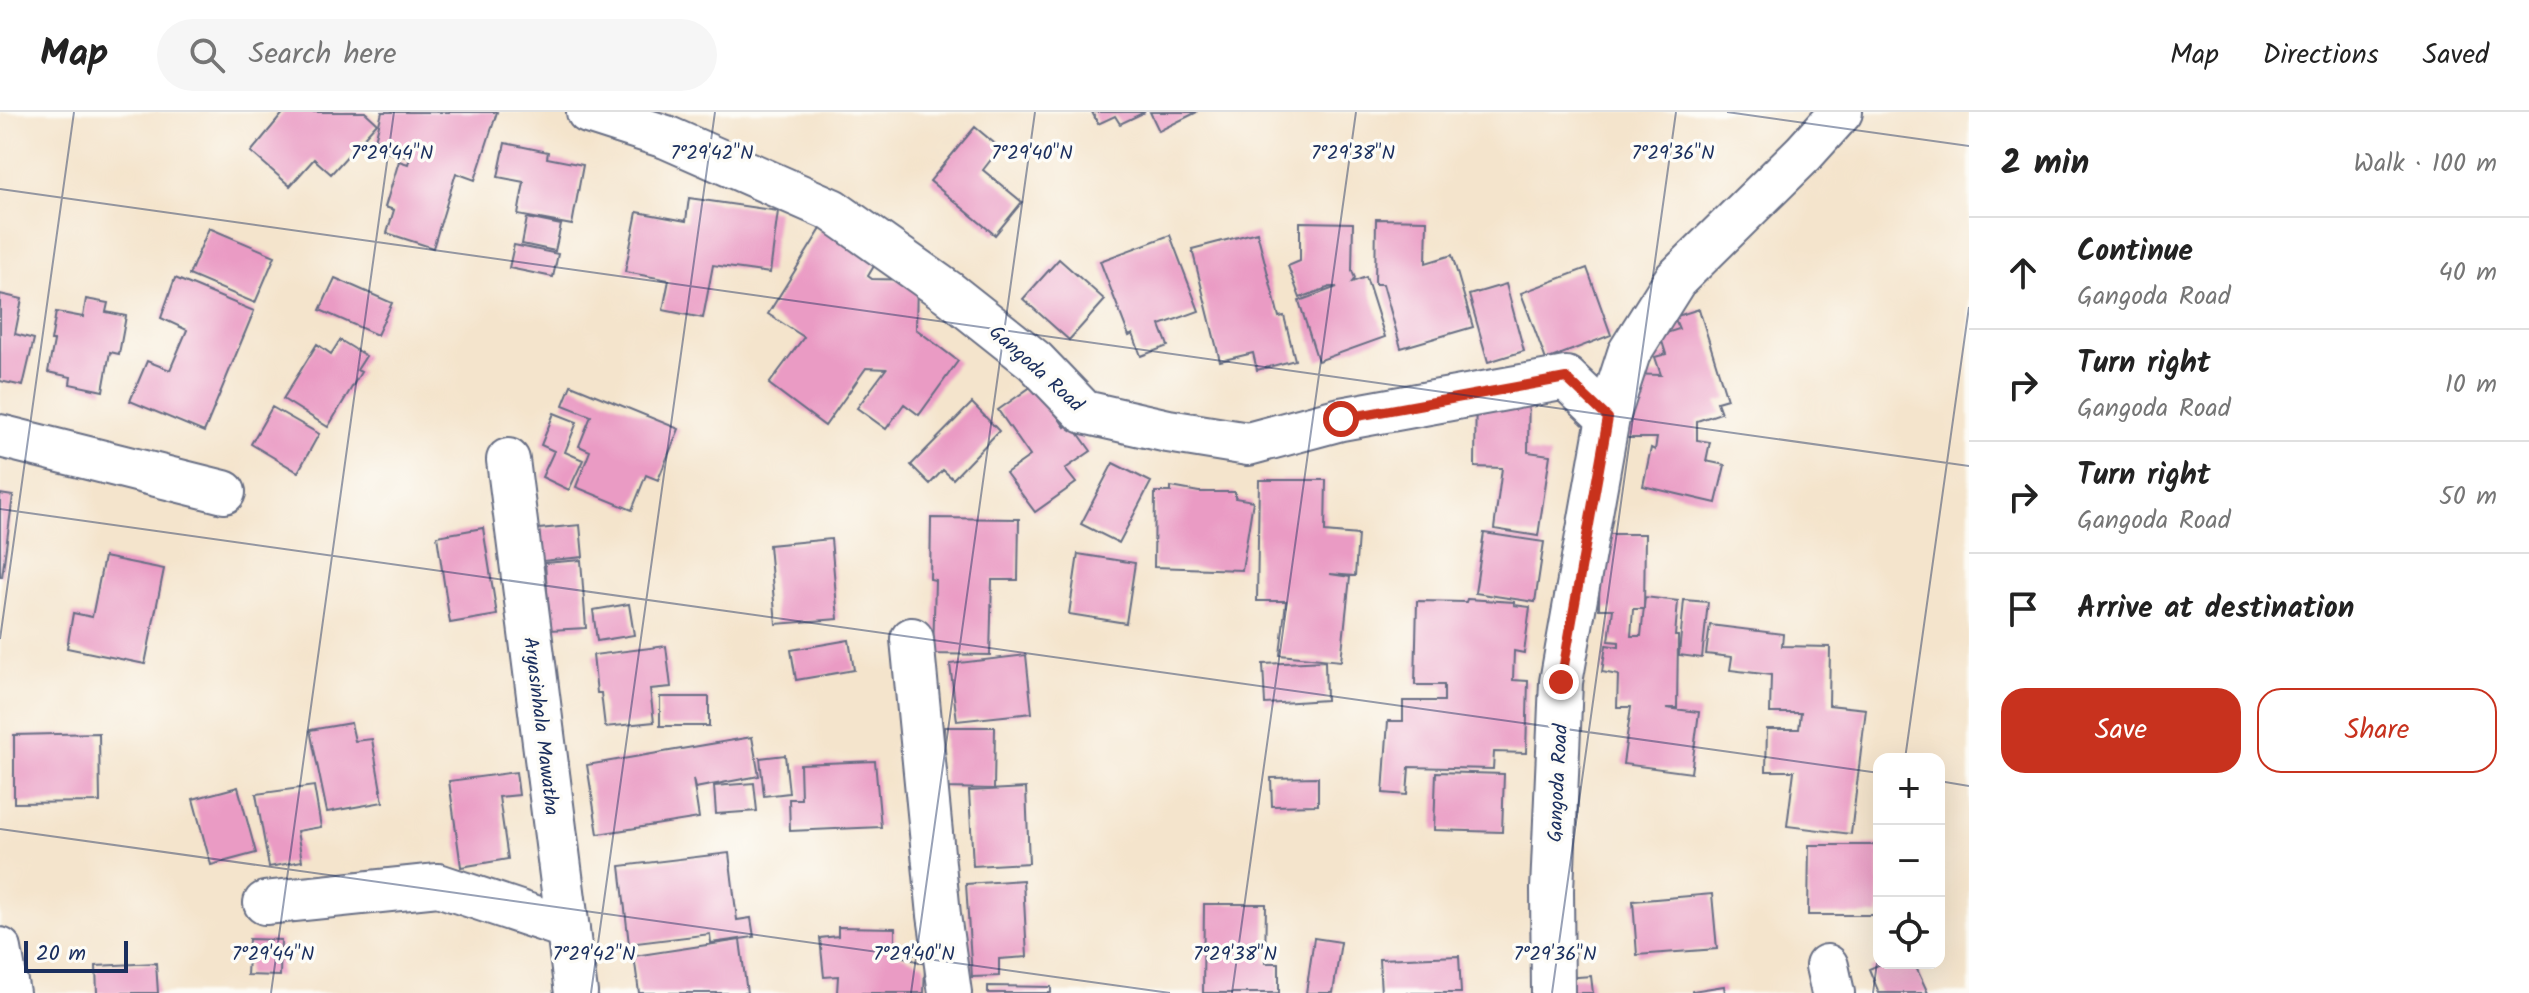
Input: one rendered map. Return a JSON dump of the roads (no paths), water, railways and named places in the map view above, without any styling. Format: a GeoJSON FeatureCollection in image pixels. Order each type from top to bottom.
{"type":"FeatureCollection","features":[{"type":"Feature","properties":{"kind":"street","name":"Gangoda Road"},"geometry":{"type":"LineString","coordinates":[[588,112],[666,137],[832,210],[948,292],[1035,361],[1084,412],[1168,431],[1248,444],[1341,419],[1566,378],[1608,418],[1561,682],[1552,890],[1553,993]]}},
{"type":"Feature","properties":{"kind":"street"},"geometry":{"type":"LineString","coordinates":[[1608,418],[1629,353],[1675,280],[1804,153],[1841,112]]}},
{"type":"Feature","properties":{"kind":"street"},"geometry":{"type":"LineString","coordinates":[[0,436],[224,492]]}},
{"type":"Feature","properties":{"kind":"street","name":"Aryasinhala Mawatha"},"geometry":{"type":"LineString","coordinates":[[508,460],[576,993]]}},
{"type":"Feature","properties":{"kind":"street"},"geometry":{"type":"LineString","coordinates":[[912,639],[939,915],[950,993]]}},
{"type":"Feature","properties":{"kind":"street"},"geometry":{"type":"LineString","coordinates":[[265,903],[438,885],[568,928]]}},
{"type":"Feature","properties":{"kind":"street"},"geometry":{"type":"LineString","coordinates":[[0,949],[8,993]]}}]}
